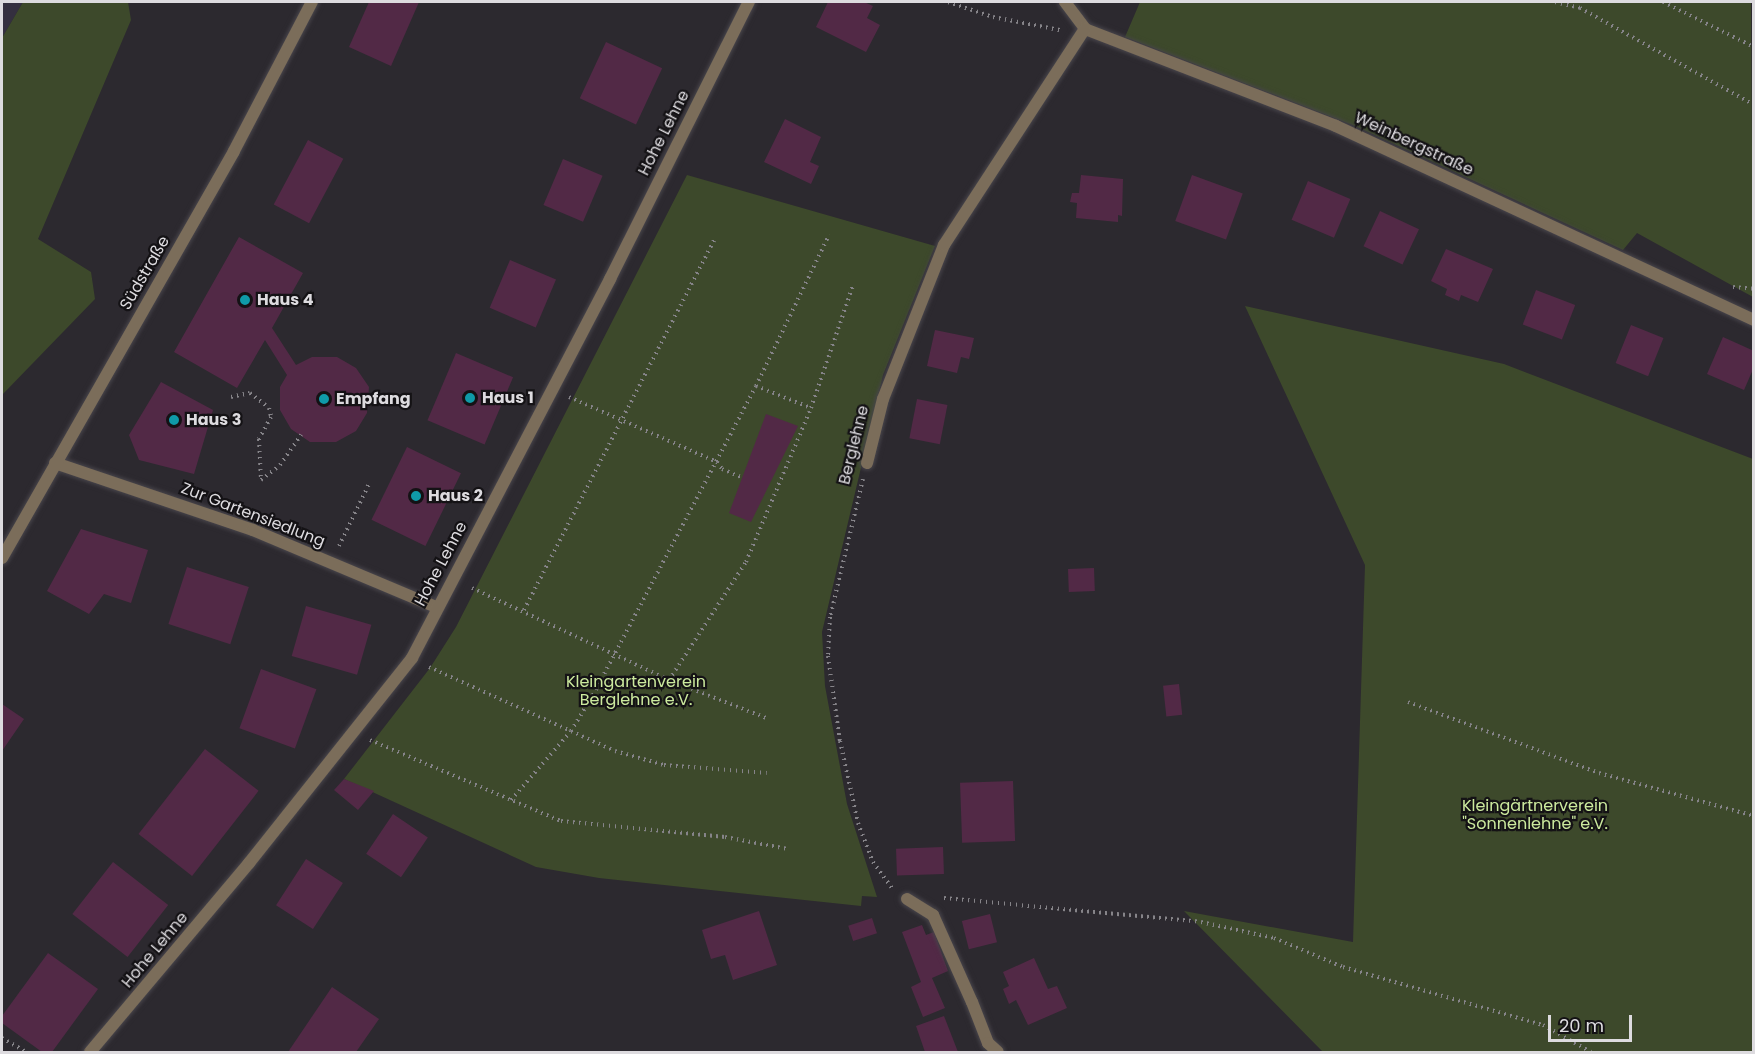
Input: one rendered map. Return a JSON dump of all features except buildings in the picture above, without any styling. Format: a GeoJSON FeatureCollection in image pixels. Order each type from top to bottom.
{"type":"FeatureCollection","features":[{"type":"Feature","properties":{"kind":"street","name":"Südstraße"},"geometry":{"type":"LineString","coordinates":[[2,558],[234,151],[312,2]]}},
{"type":"Feature","properties":{"kind":"street","name":"Hohe Lehne"},"geometry":{"type":"LineString","coordinates":[[90,1053],[249,863],[405,667],[610,279],[748,2]]}},
{"type":"Feature","properties":{"kind":"street"},"geometry":{"type":"LineString","coordinates":[[1065,2],[1085,29]]}},
{"type":"Feature","properties":{"kind":"street","name":"Berglehne"},"geometry":{"type":"LineString","coordinates":[[867,463],[883,399],[944,245],[1085,29]]}},
{"type":"Feature","properties":{"kind":"street","name":"Weinbergstraße"},"geometry":{"type":"LineString","coordinates":[[1085,29],[1336,126],[1754,320]]}},
{"type":"Feature","properties":{"kind":"street","name":"Zur Gartensiedlung"},"geometry":{"type":"LineString","coordinates":[[55,463],[243,526],[436,608]]}},
{"type":"Feature","properties":{"kind":"street"},"geometry":{"type":"LineString","coordinates":[[907,899],[933,915],[988,1043],[998,1053]]}},
{"type":"Feature","properties":{"kind":"path"},"geometry":{"type":"LineString","coordinates":[[948,2],[993,17],[1055,30],[1085,29]]}},
{"type":"Feature","properties":{"kind":"path"},"geometry":{"type":"LineString","coordinates":[[1555,2],[1580,8],[1754,105]]}},
{"type":"Feature","properties":{"kind":"path"},"geometry":{"type":"LineString","coordinates":[[1663,2],[1754,47]]}},
{"type":"Feature","properties":{"kind":"path"},"geometry":{"type":"LineString","coordinates":[[510,800],[571,731],[616,654],[756,386],[830,235]]}},
{"type":"Feature","properties":{"kind":"path"},"geometry":{"type":"LineString","coordinates":[[524,610],[715,238]]}},
{"type":"Feature","properties":{"kind":"path"},"geometry":{"type":"LineString","coordinates":[[669,680],[746,562],[811,408],[853,285]]}},
{"type":"Feature","properties":{"kind":"path"},"geometry":{"type":"LineString","coordinates":[[756,386],[811,408]]}},
{"type":"Feature","properties":{"kind":"path"},"geometry":{"type":"LineString","coordinates":[[231,397],[250,393],[269,408],[271,417],[259,439],[261,480],[280,465],[301,435]]}},
{"type":"Feature","properties":{"kind":"path"},"geometry":{"type":"LineString","coordinates":[[572,398],[717,462],[723,469],[743,477]]}},
{"type":"Feature","properties":{"kind":"path","name":"Berglehne"},"geometry":{"type":"LineString","coordinates":[[867,463],[830,617],[831,682],[858,823],[873,862],[885,882],[907,899]]}},
{"type":"Feature","properties":{"kind":"path"},"geometry":{"type":"LineString","coordinates":[[330,562],[369,484]]}},
{"type":"Feature","properties":{"kind":"path"},"geometry":{"type":"LineString","coordinates":[[472,588],[524,610],[669,680],[769,719]]}},
{"type":"Feature","properties":{"kind":"path"},"geometry":{"type":"LineString","coordinates":[[430,668],[615,751],[663,765],[766,773]]}},
{"type":"Feature","properties":{"kind":"path"},"geometry":{"type":"LineString","coordinates":[[1408,702],[1599,773],[1754,816]]}},
{"type":"Feature","properties":{"kind":"path"},"geometry":{"type":"LineString","coordinates":[[372,742],[561,821],[725,837],[788,849]]}},
{"type":"Feature","properties":{"kind":"path"},"geometry":{"type":"LineString","coordinates":[[943,898],[1201,922],[1274,938],[1342,967],[1543,1025],[1591,1053]]}},
{"type":"Feature","properties":{"kind":"path"},"geometry":{"type":"LineString","coordinates":[[2,1038],[26,1053]]}},
{"type":"Feature","properties":{"kind":"shaded area"},"geometry":{"type":"Polygon","coordinates":[[[2,2],[23,2],[2,38],[2,2]]]}},
{"type":"Feature","properties":{"kind":"green space"},"geometry":{"type":"Polygon","coordinates":[[[23,2],[128,2],[131,20],[38,239],[91,272],[95,299],[2,395],[2,38],[23,2]]]}},
{"type":"Feature","properties":{"kind":"green space"},"geometry":{"type":"Polygon","coordinates":[[[1140,2],[1751,2],[1753,297],[1637,233],[1623,250],[1355,126],[1125,37],[1140,2]]]}},
{"type":"Feature","properties":{"kind":"green space","name":"Kleingartenverein Berglehne e.V."},"geometry":{"type":"Polygon","coordinates":[[[687,175],[935,246],[883,375],[822,632],[825,686],[847,804],[877,897],[862,896],[861,906],[599,878],[536,867],[344,779],[430,668],[456,627],[687,175]]]}},
{"type":"Feature","properties":{"kind":"green space","name":"Kleingärtnerverein \"Sonnenlehne\" e.V."},"geometry":{"type":"Polygon","coordinates":[[[1245,306],[1504,364],[1753,459],[1753,1052],[1323,1052],[1184,911],[1353,942],[1365,565],[1245,306]]]}},
{"type":"Feature","properties":{"kind":"place","name":"Haus 4"},"geometry":{"type":"Point","coordinates":[245,300]}},
{"type":"Feature","properties":{"kind":"place","name":"Haus 1"},"geometry":{"type":"Point","coordinates":[470,398]}},
{"type":"Feature","properties":{"kind":"place","name":"Empfang"},"geometry":{"type":"Point","coordinates":[324,399]}},
{"type":"Feature","properties":{"kind":"place","name":"Haus 3"},"geometry":{"type":"Point","coordinates":[174,420]}},
{"type":"Feature","properties":{"kind":"place","name":"Haus 2"},"geometry":{"type":"Point","coordinates":[416,496]}}]}
